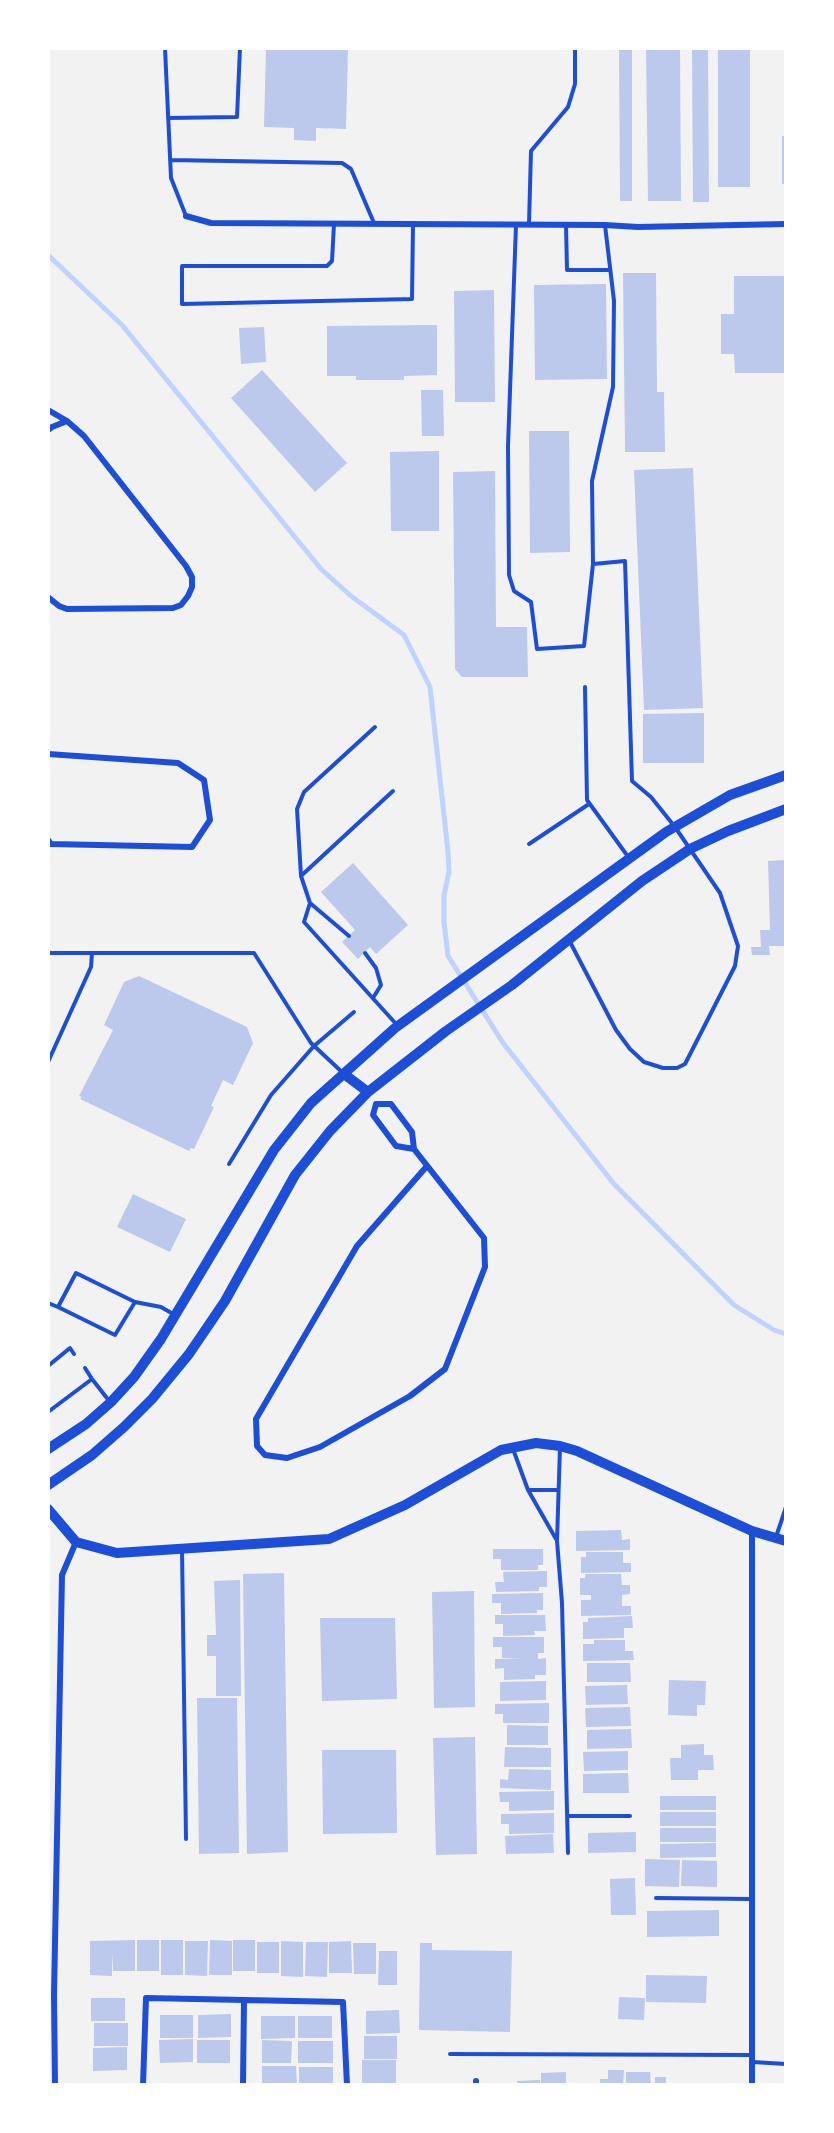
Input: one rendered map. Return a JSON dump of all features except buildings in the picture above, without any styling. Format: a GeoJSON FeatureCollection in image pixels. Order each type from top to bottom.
{"type":"FeatureCollection","features":[{"type":"Feature","properties":{"kind":"main road"},"geometry":{"type":"LineString","coordinates":[[48,1449],[86,1424],[134,1377],[176,1316],[274,1150],[311,1103],[398,1026],[492,956],[675,827],[730,795],[786,775]]}},
{"type":"Feature","properties":{"kind":"main road"},"geometry":{"type":"LineString","coordinates":[[48,1485],[92,1455],[124,1427],[152,1399],[189,1354],[225,1301],[295,1175],[330,1131],[368,1092],[446,1031],[512,985],[642,881],[690,849],[728,831],[786,809]]}},
{"type":"Feature","properties":{"kind":"main road"},"geometry":{"type":"LineString","coordinates":[[344,1074],[368,1092]]}},
{"type":"Feature","properties":{"kind":"main road"},"geometry":{"type":"LineString","coordinates":[[48,1509],[76,1542],[117,1553],[329,1539],[405,1505],[501,1450],[536,1443],[577,1451],[752,1531],[781,1539]]}},
{"type":"Feature","properties":{"kind":"street"},"geometry":{"type":"LineString","coordinates":[[186,216],[211,224],[690,227],[786,224]]}},
{"type":"Feature","properties":{"kind":"street"},"geometry":{"type":"LineString","coordinates":[[48,410],[67,421],[84,436],[186,566],[192,577],[192,587],[188,596],[181,605],[173,609],[67,609],[51,602],[48,597]]}},
{"type":"Feature","properties":{"kind":"street"},"geometry":{"type":"LineString","coordinates":[[48,430],[67,421]]}},
{"type":"Feature","properties":{"kind":"street"},"geometry":{"type":"LineString","coordinates":[[48,754],[178,762],[204,780],[210,820],[192,847],[51,844],[48,840]]}},
{"type":"Feature","properties":{"kind":"street"},"geometry":{"type":"LineString","coordinates":[[368,1092],[376,1104],[373,1115],[396,1146],[414,1149]]}},
{"type":"Feature","properties":{"kind":"street"},"geometry":{"type":"LineString","coordinates":[[376,1104],[391,1104],[412,1132],[414,1149],[484,1238],[485,1267],[445,1369],[410,1396],[320,1447],[286,1458],[265,1455],[257,1446],[256,1419],[357,1246],[427,1166]]}},
{"type":"Feature","properties":{"kind":"street"},"geometry":{"type":"LineString","coordinates":[[752,1531],[752,2085]]}},
{"type":"Feature","properties":{"kind":"street"},"geometry":{"type":"LineString","coordinates":[[55,2085],[54,1995],[62,1575],[76,1542]]}},
{"type":"Feature","properties":{"kind":"street"},"geometry":{"type":"LineString","coordinates":[[143,2085],[146,1998],[343,2002],[347,2085]]}},
{"type":"Feature","properties":{"kind":"street"},"geometry":{"type":"LineString","coordinates":[[243,2085],[244,2000]]}},
{"type":"Feature","properties":{"kind":"lane"},"geometry":{"type":"LineString","coordinates":[[165,48],[171,178],[186,216]]}},
{"type":"Feature","properties":{"kind":"lane"},"geometry":{"type":"LineString","coordinates":[[168,118],[237,117],[240,48]]}},
{"type":"Feature","properties":{"kind":"lane"},"geometry":{"type":"LineString","coordinates":[[529,225],[531,150],[568,107],[575,84],[575,48]]}},
{"type":"Feature","properties":{"kind":"lane"},"geometry":{"type":"LineString","coordinates":[[170,160],[342,163],[351,169],[374,224]]}},
{"type":"Feature","properties":{"kind":"lane"},"geometry":{"type":"LineString","coordinates":[[334,224],[332,261],[327,266],[182,266],[182,304],[412,299],[413,224]]}},
{"type":"Feature","properties":{"kind":"lane"},"geometry":{"type":"LineString","coordinates":[[516,225],[508,446],[509,575],[514,591],[531,602],[537,649],[584,646],[593,564],[592,481],[613,387],[614,301],[605,225]]}},
{"type":"Feature","properties":{"kind":"lane"},"geometry":{"type":"LineString","coordinates":[[566,225],[567,270],[610,270]]}},
{"type":"Feature","properties":{"kind":"lane"},"geometry":{"type":"LineString","coordinates":[[569,939],[616,1030],[630,1049],[644,1062],[663,1068],[677,1068],[685,1064],[735,966],[738,946],[720,893],[675,827],[651,797],[632,780],[625,561],[593,564]]}},
{"type":"Feature","properties":{"kind":"lane"},"geometry":{"type":"LineString","coordinates":[[585,687],[587,800],[629,859]]}},
{"type":"Feature","properties":{"kind":"lane"},"geometry":{"type":"LineString","coordinates":[[349,936],[310,903],[301,876],[297,809],[303,792],[375,727]]}},
{"type":"Feature","properties":{"kind":"lane"},"geometry":{"type":"LineString","coordinates":[[301,876],[393,791]]}},
{"type":"Feature","properties":{"kind":"lane"},"geometry":{"type":"LineString","coordinates":[[529,844],[589,804]]}},
{"type":"Feature","properties":{"kind":"lane"},"geometry":{"type":"LineString","coordinates":[[310,903],[304,922],[398,1026]]}},
{"type":"Feature","properties":{"kind":"lane"},"geometry":{"type":"LineString","coordinates":[[365,952],[376,968],[381,984],[374,998]]}},
{"type":"Feature","properties":{"kind":"lane"},"geometry":{"type":"LineString","coordinates":[[48,953],[254,953],[314,1046],[344,1074]]}},
{"type":"Feature","properties":{"kind":"lane"},"geometry":{"type":"LineString","coordinates":[[48,1062],[91,967],[92,953]]}},
{"type":"Feature","properties":{"kind":"lane"},"geometry":{"type":"LineString","coordinates":[[228,1164],[271,1095],[314,1046],[354,1012]]}},
{"type":"Feature","properties":{"kind":"lane"},"geometry":{"type":"LineString","coordinates":[[58,1307],[76,1273],[135,1302],[161,1307],[176,1316]]}},
{"type":"Feature","properties":{"kind":"lane"},"geometry":{"type":"LineString","coordinates":[[48,1303],[115,1335],[135,1302]]}},
{"type":"Feature","properties":{"kind":"lane"},"geometry":{"type":"LineString","coordinates":[[48,1366],[70,1348],[74,1354]]}},
{"type":"Feature","properties":{"kind":"lane"},"geometry":{"type":"LineString","coordinates":[[85,1368],[111,1402]]}},
{"type":"Feature","properties":{"kind":"lane"},"geometry":{"type":"LineString","coordinates":[[48,1412],[92,1378]]}},
{"type":"Feature","properties":{"kind":"lane"},"geometry":{"type":"LineString","coordinates":[[560,1446],[557,1541],[562,1603],[568,1853]]}},
{"type":"Feature","properties":{"kind":"lane"},"geometry":{"type":"LineString","coordinates":[[513,1448],[528,1490],[557,1541]]}},
{"type":"Feature","properties":{"kind":"lane"},"geometry":{"type":"LineString","coordinates":[[528,1490],[558,1490]]}},
{"type":"Feature","properties":{"kind":"lane"},"geometry":{"type":"LineString","coordinates":[[781,1539],[786,1507]]}},
{"type":"Feature","properties":{"kind":"lane"},"geometry":{"type":"LineString","coordinates":[[182,1549],[186,1839]]}},
{"type":"Feature","properties":{"kind":"lane"},"geometry":{"type":"LineString","coordinates":[[568,1816],[630,1816]]}},
{"type":"Feature","properties":{"kind":"lane"},"geometry":{"type":"LineString","coordinates":[[656,1898],[752,1899]]}},
{"type":"Feature","properties":{"kind":"lane"},"geometry":{"type":"LineString","coordinates":[[450,2054],[752,2055]]}},
{"type":"Feature","properties":{"kind":"lane"},"geometry":{"type":"LineString","coordinates":[[752,2062],[786,2064]]}},
{"type":"Feature","properties":{"kind":"waterway"},"geometry":{"type":"LineString","coordinates":[[48,255],[122,325],[321,569],[351,596],[404,635],[430,687],[448,852],[449,872],[444,895],[448,956],[503,1043],[614,1184],[734,1305],[774,1330],[786,1334]]}}]}
